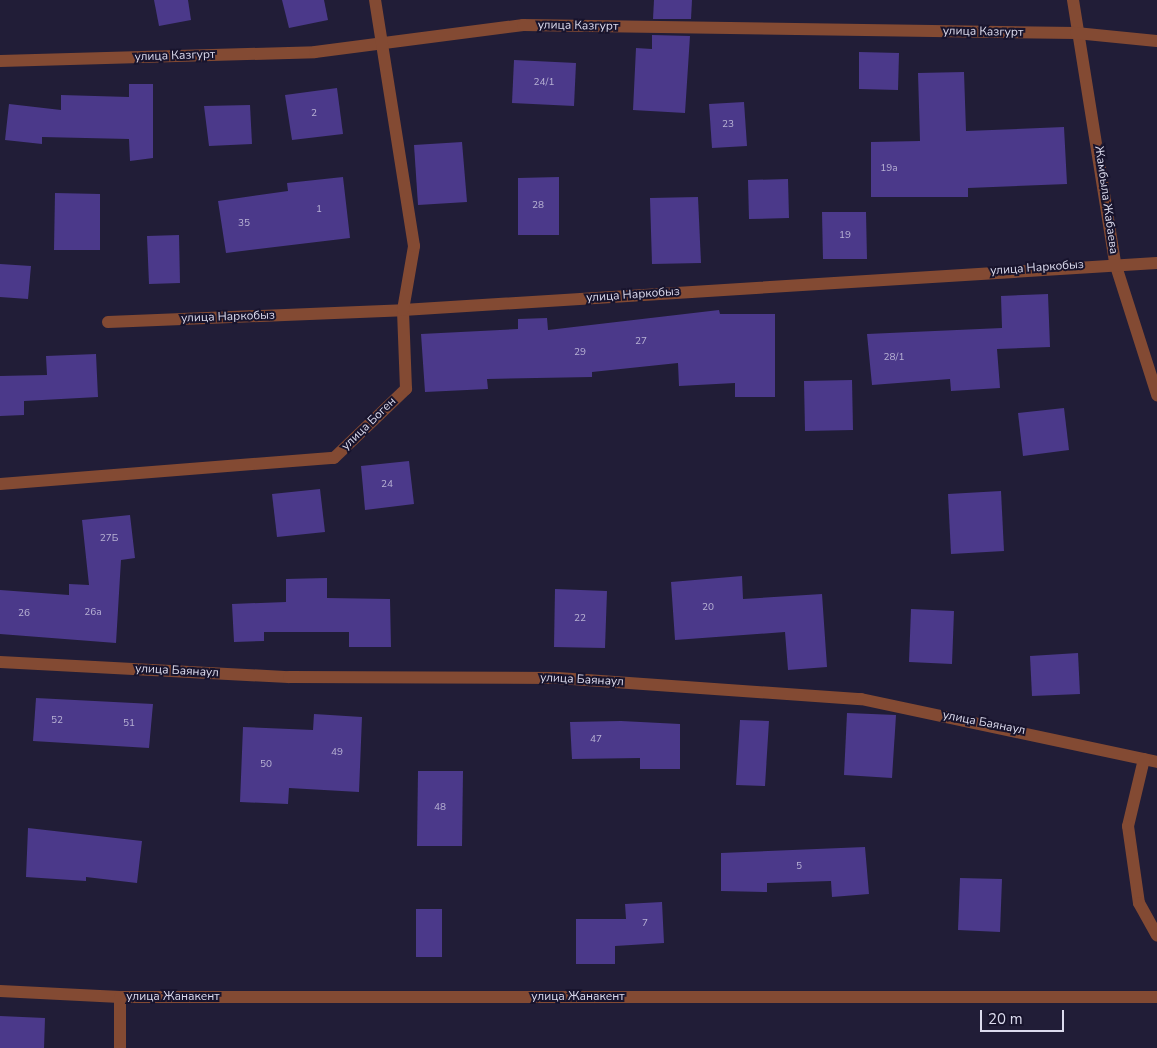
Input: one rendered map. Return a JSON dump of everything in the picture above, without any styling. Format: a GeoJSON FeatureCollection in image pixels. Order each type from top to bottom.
{"type":"FeatureCollection","features":[{"type":"Feature","properties":{"kind":"street","name":"улица Боген"},"geometry":{"type":"LineString","coordinates":[[0,484],[334,458],[406,389],[403,310],[414,246],[384,43],[375,0]]}},
{"type":"Feature","properties":{"kind":"street","name":"Жамбыла Жабаева"},"geometry":{"type":"LineString","coordinates":[[1073,0],[1076,33],[1115,263],[1157,395]]}},
{"type":"Feature","properties":{"kind":"street","name":"улица Казгурт"},"geometry":{"type":"LineString","coordinates":[[0,61],[315,52],[522,25],[1076,33],[1157,41]]}},
{"type":"Feature","properties":{"kind":"street","name":"улица Наркобыз"},"geometry":{"type":"LineString","coordinates":[[108,322],[403,310],[1115,263],[1157,263]]}},
{"type":"Feature","properties":{"kind":"street","name":"улица Баянаул"},"geometry":{"type":"LineString","coordinates":[[0,662],[289,677],[558,678],[861,699],[1157,762]]}},
{"type":"Feature","properties":{"kind":"street"},"geometry":{"type":"LineString","coordinates":[[1144,759],[1128,826],[1139,903],[1157,935]]}},
{"type":"Feature","properties":{"kind":"street","name":"улица Жанакент"},"geometry":{"type":"LineString","coordinates":[[0,991],[120,997],[1157,997]]}},
{"type":"Feature","properties":{"kind":"street"},"geometry":{"type":"LineString","coordinates":[[120,997],[120,1048]]}},
{"type":"Feature","properties":{"kind":"building"},"geometry":{"type":"Polygon","coordinates":[[[154,0],[188,0],[191,20],[159,26],[154,0]]]}},
{"type":"Feature","properties":{"kind":"building"},"geometry":{"type":"Polygon","coordinates":[[[282,0],[324,0],[328,20],[289,28],[282,0]]]}},
{"type":"Feature","properties":{"kind":"building"},"geometry":{"type":"Polygon","coordinates":[[[654,0],[692,0],[691,19],[653,19],[654,0]]]}},
{"type":"Feature","properties":{"kind":"building"},"geometry":{"type":"Polygon","coordinates":[[[652,35],[690,36],[685,113],[633,110],[636,48],[652,49],[652,35]]]}},
{"type":"Feature","properties":{"kind":"building"},"geometry":{"type":"Polygon","coordinates":[[[859,52],[899,53],[898,90],[859,89],[859,52]]]}},
{"type":"Feature","properties":{"kind":"building"},"geometry":{"type":"Polygon","coordinates":[[[514,60],[576,63],[574,106],[512,103],[514,60]]]}},
{"type":"Feature","properties":{"kind":"building"},"geometry":{"type":"Polygon","coordinates":[[[964,72],[966,131],[1064,127],[1067,184],[968,188],[968,197],[871,197],[871,142],[920,141],[918,73],[964,72]]]}},
{"type":"Feature","properties":{"kind":"building"},"geometry":{"type":"Polygon","coordinates":[[[129,84],[153,84],[153,158],[130,161],[129,139],[42,137],[42,144],[5,140],[9,104],[61,110],[61,95],[129,97],[129,84]]]}},
{"type":"Feature","properties":{"kind":"building"},"geometry":{"type":"Polygon","coordinates":[[[337,88],[343,134],[292,140],[285,95],[337,88]]]}},
{"type":"Feature","properties":{"kind":"building"},"geometry":{"type":"Polygon","coordinates":[[[744,102],[747,146],[712,148],[709,104],[744,102]]]}},
{"type":"Feature","properties":{"kind":"building"},"geometry":{"type":"Polygon","coordinates":[[[250,105],[252,144],[209,146],[204,106],[250,105]]]}},
{"type":"Feature","properties":{"kind":"building"},"geometry":{"type":"Polygon","coordinates":[[[462,142],[467,202],[418,205],[414,145],[462,142]]]}},
{"type":"Feature","properties":{"kind":"building"},"geometry":{"type":"Polygon","coordinates":[[[343,177],[350,238],[226,253],[218,201],[288,191],[287,183],[343,177]]]}},
{"type":"Feature","properties":{"kind":"building"},"geometry":{"type":"Polygon","coordinates":[[[559,177],[559,235],[518,235],[518,178],[559,177]]]}},
{"type":"Feature","properties":{"kind":"building"},"geometry":{"type":"Polygon","coordinates":[[[788,179],[789,218],[749,219],[748,180],[788,179]]]}},
{"type":"Feature","properties":{"kind":"building"},"geometry":{"type":"Polygon","coordinates":[[[55,193],[100,194],[100,250],[54,250],[55,193]]]}},
{"type":"Feature","properties":{"kind":"building"},"geometry":{"type":"Polygon","coordinates":[[[698,197],[701,263],[652,264],[650,198],[698,197]]]}},
{"type":"Feature","properties":{"kind":"building"},"geometry":{"type":"Polygon","coordinates":[[[822,212],[866,212],[867,259],[823,259],[822,212]]]}},
{"type":"Feature","properties":{"kind":"building"},"geometry":{"type":"Polygon","coordinates":[[[179,235],[180,283],[149,284],[147,236],[179,235]]]}},
{"type":"Feature","properties":{"kind":"building"},"geometry":{"type":"Polygon","coordinates":[[[0,264],[31,266],[28,299],[0,297],[0,264]]]}},
{"type":"Feature","properties":{"kind":"building"},"geometry":{"type":"Polygon","coordinates":[[[1048,294],[1050,347],[997,349],[1000,388],[951,391],[950,379],[872,385],[867,334],[1002,328],[1001,296],[1048,294]]]}},
{"type":"Feature","properties":{"kind":"building"},"geometry":{"type":"Polygon","coordinates":[[[719,310],[720,314],[775,314],[775,397],[735,397],[735,383],[679,386],[678,363],[592,372],[592,377],[487,379],[488,389],[425,392],[421,334],[518,329],[518,319],[547,318],[548,330],[719,310]]]}},
{"type":"Feature","properties":{"kind":"building"},"geometry":{"type":"Polygon","coordinates":[[[96,354],[98,397],[24,401],[24,415],[0,416],[0,376],[47,375],[46,356],[96,354]]]}},
{"type":"Feature","properties":{"kind":"building"},"geometry":{"type":"Polygon","coordinates":[[[852,380],[853,430],[805,431],[804,381],[852,380]]]}},
{"type":"Feature","properties":{"kind":"building"},"geometry":{"type":"Polygon","coordinates":[[[1064,408],[1069,450],[1023,456],[1018,413],[1064,408]]]}},
{"type":"Feature","properties":{"kind":"building"},"geometry":{"type":"Polygon","coordinates":[[[409,461],[414,504],[365,510],[361,466],[409,461]]]}},
{"type":"Feature","properties":{"kind":"building"},"geometry":{"type":"Polygon","coordinates":[[[320,489],[325,532],[277,537],[272,494],[320,489]]]}},
{"type":"Feature","properties":{"kind":"building"},"geometry":{"type":"Polygon","coordinates":[[[1001,491],[1004,551],[951,554],[948,494],[1001,491]]]}},
{"type":"Feature","properties":{"kind":"building"},"geometry":{"type":"Polygon","coordinates":[[[130,515],[135,558],[121,560],[116,643],[0,634],[0,590],[69,595],[69,584],[89,585],[82,520],[130,515]]]}},
{"type":"Feature","properties":{"kind":"building"},"geometry":{"type":"Polygon","coordinates":[[[742,576],[743,599],[822,594],[827,667],[788,670],[785,632],[675,640],[671,582],[742,576]]]}},
{"type":"Feature","properties":{"kind":"building"},"geometry":{"type":"Polygon","coordinates":[[[327,578],[327,598],[390,599],[391,647],[349,647],[349,632],[264,632],[264,641],[234,642],[232,604],[286,602],[286,579],[327,578]]]}},
{"type":"Feature","properties":{"kind":"building"},"geometry":{"type":"Polygon","coordinates":[[[555,589],[607,591],[605,648],[554,647],[555,589]]]}},
{"type":"Feature","properties":{"kind":"building"},"geometry":{"type":"Polygon","coordinates":[[[911,609],[954,611],[952,664],[909,662],[911,609]]]}},
{"type":"Feature","properties":{"kind":"building"},"geometry":{"type":"Polygon","coordinates":[[[1078,653],[1080,694],[1032,696],[1030,656],[1078,653]]]}},
{"type":"Feature","properties":{"kind":"building"},"geometry":{"type":"Polygon","coordinates":[[[36,698],[153,704],[149,748],[33,741],[36,698]]]}},
{"type":"Feature","properties":{"kind":"building"},"geometry":{"type":"Polygon","coordinates":[[[847,713],[896,715],[892,778],[844,775],[847,713]]]}},
{"type":"Feature","properties":{"kind":"building"},"geometry":{"type":"Polygon","coordinates":[[[314,714],[362,717],[359,792],[289,788],[288,804],[240,802],[243,727],[313,730],[314,714]]]}},
{"type":"Feature","properties":{"kind":"building"},"geometry":{"type":"Polygon","coordinates":[[[740,720],[769,721],[765,786],[736,785],[740,720]]]}},
{"type":"Feature","properties":{"kind":"building"},"geometry":{"type":"Polygon","coordinates":[[[621,721],[680,724],[680,769],[640,769],[640,758],[572,759],[570,722],[621,721]]]}},
{"type":"Feature","properties":{"kind":"building"},"geometry":{"type":"Polygon","coordinates":[[[418,771],[463,771],[462,846],[417,846],[418,771]]]}},
{"type":"Feature","properties":{"kind":"building"},"geometry":{"type":"Polygon","coordinates":[[[28,828],[142,841],[137,883],[86,877],[86,881],[26,877],[28,828]]]}},
{"type":"Feature","properties":{"kind":"building"},"geometry":{"type":"Polygon","coordinates":[[[865,847],[869,894],[832,897],[831,881],[767,883],[767,892],[721,891],[721,853],[865,847]]]}},
{"type":"Feature","properties":{"kind":"building"},"geometry":{"type":"Polygon","coordinates":[[[960,878],[1002,879],[1000,932],[958,930],[960,878]]]}},
{"type":"Feature","properties":{"kind":"building"},"geometry":{"type":"Polygon","coordinates":[[[662,902],[664,943],[615,946],[615,964],[576,964],[576,919],[626,919],[625,904],[662,902]]]}},
{"type":"Feature","properties":{"kind":"building"},"geometry":{"type":"Polygon","coordinates":[[[416,909],[442,909],[442,957],[416,957],[416,909]]]}},
{"type":"Feature","properties":{"kind":"building"},"geometry":{"type":"Polygon","coordinates":[[[0,1016],[45,1018],[44,1048],[0,1048],[0,1016]]]}}]}
